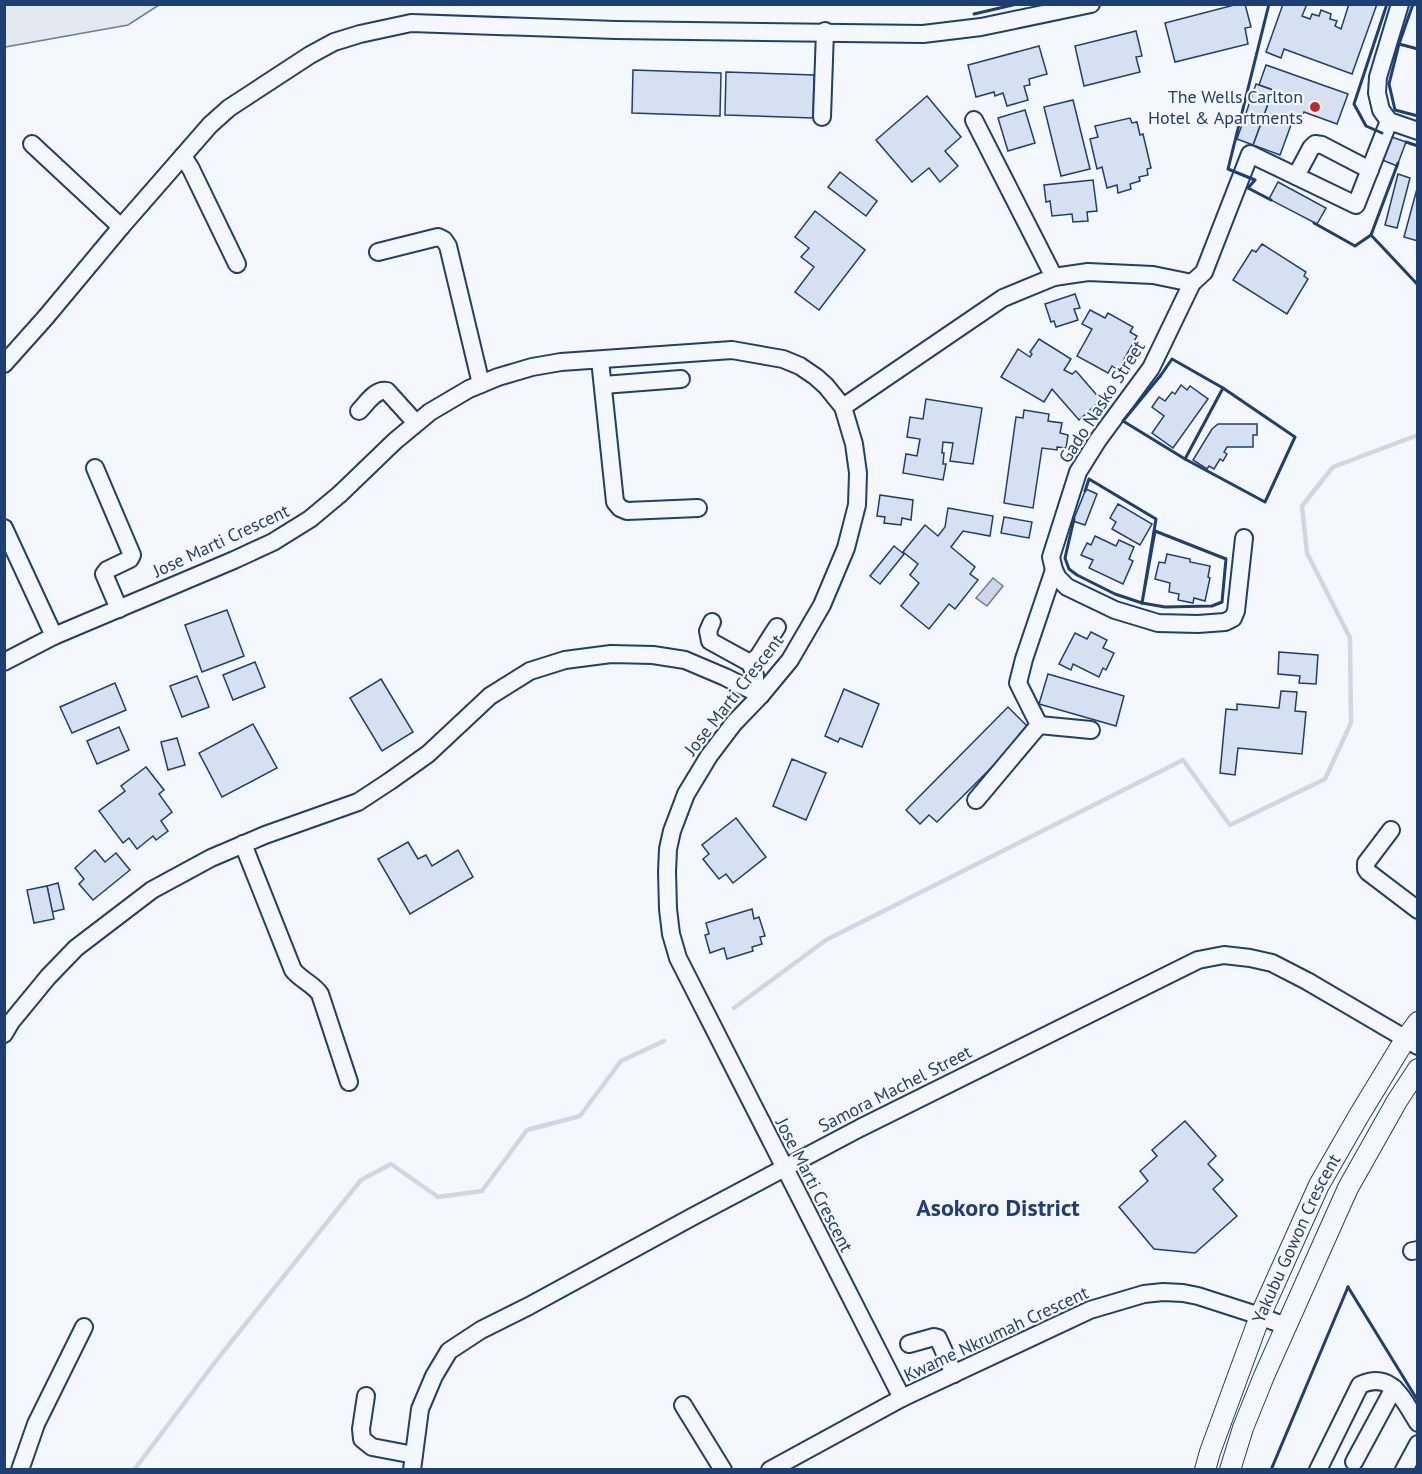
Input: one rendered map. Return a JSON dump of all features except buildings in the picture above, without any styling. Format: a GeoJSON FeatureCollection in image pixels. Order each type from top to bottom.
{"type":"FeatureCollection","features":[{"type":"Feature","properties":{"kind":"main road","name":"Yakubu Gowon Crescent"},"geometry":{"type":"LineString","coordinates":[[1205,1470],[1260,1316],[1319,1185],[1412,1042],[1418,1022]]}},
{"type":"Feature","properties":{"kind":"main road","name":"Yakubu Gowon Crescent"},"geometry":{"type":"LineString","coordinates":[[1230,1470],[1285,1326],[1348,1188],[1396,1101],[1418,1069]]}},
{"type":"Feature","properties":{"kind":"street"},"geometry":{"type":"LineString","coordinates":[[4,364],[210,125],[229,108],[334,42],[411,23],[616,30],[923,34],[981,27],[1091,4]]}},
{"type":"Feature","properties":{"kind":"street"},"geometry":{"type":"LineString","coordinates":[[1400,4],[1378,77],[1377,93],[1381,110],[1389,121],[1418,131]]}},
{"type":"Feature","properties":{"kind":"street"},"geometry":{"type":"LineString","coordinates":[[822,117],[825,31]]}},
{"type":"Feature","properties":{"kind":"street"},"geometry":{"type":"LineString","coordinates":[[974,120],[1054,277]]}},
{"type":"Feature","properties":{"kind":"street"},"geometry":{"type":"LineString","coordinates":[[1370,170],[1315,144],[1296,176],[1356,205],[1370,170],[1389,121]]}},
{"type":"Feature","properties":{"kind":"street"},"geometry":{"type":"LineString","coordinates":[[32,144],[121,227]]}},
{"type":"Feature","properties":{"kind":"street","name":"Gado Nasko Street"},"geometry":{"type":"LineString","coordinates":[[1039,725],[1018,683],[1054,570],[1051,557],[1078,472],[1098,440],[1151,368],[1192,283],[1204,272],[1250,154],[1296,176]]}},
{"type":"Feature","properties":{"kind":"street"},"geometry":{"type":"LineString","coordinates":[[183,156],[237,264]]}},
{"type":"Feature","properties":{"kind":"street"},"geometry":{"type":"LineString","coordinates":[[378,252],[438,237],[444,240],[448,246],[481,384]]}},
{"type":"Feature","properties":{"kind":"street"},"geometry":{"type":"LineString","coordinates":[[843,407],[1003,298],[1054,277],[1088,272],[1153,275],[1192,283]]}},
{"type":"Feature","properties":{"kind":"street","name":"Jose Marti Crescent"},"geometry":{"type":"LineString","coordinates":[[4,662],[54,636],[273,542],[310,519],[430,412],[470,389],[498,377],[532,367],[561,362],[732,350],[783,360],[800,366],[816,376],[843,407],[854,444],[858,473],[857,505],[846,548],[822,604],[790,660],[734,723],[709,756],[686,794],[672,831],[669,849],[668,909],[671,934],[678,958],[902,1398]]}},
{"type":"Feature","properties":{"kind":"street"},"geometry":{"type":"LineString","coordinates":[[600,360],[615,502],[627,511],[698,508]]}},
{"type":"Feature","properties":{"kind":"street"},"geometry":{"type":"LineString","coordinates":[[603,385],[681,379]]}},
{"type":"Feature","properties":{"kind":"street"},"geometry":{"type":"LineString","coordinates":[[359,411],[376,393],[381,390],[387,391],[416,423]]}},
{"type":"Feature","properties":{"kind":"street"},"geometry":{"type":"LineString","coordinates":[[95,468],[132,555],[130,559],[107,570],[104,574],[119,609]]}},
{"type":"Feature","properties":{"kind":"street"},"geometry":{"type":"LineString","coordinates":[[4,528],[54,636]]}},
{"type":"Feature","properties":{"kind":"street"},"geometry":{"type":"LineString","coordinates":[[1054,570],[1066,587],[1116,610],[1158,623],[1225,622],[1233,618],[1236,611],[1244,538]]}},
{"type":"Feature","properties":{"kind":"street"},"geometry":{"type":"LineString","coordinates":[[712,622],[708,631],[710,641],[750,663],[758,694]]}},
{"type":"Feature","properties":{"kind":"street"},"geometry":{"type":"LineString","coordinates":[[750,663],[758,657],[777,627]]}},
{"type":"Feature","properties":{"kind":"street"},"geometry":{"type":"LineString","coordinates":[[4,1034],[48,977],[76,948],[153,890],[211,858],[243,844],[358,802],[428,754],[490,696],[530,671],[565,660],[611,654],[653,655],[685,660],[758,694]]}},
{"type":"Feature","properties":{"kind":"street"},"geometry":{"type":"LineString","coordinates":[[976,800],[1039,725],[1091,730]]}},
{"type":"Feature","properties":{"kind":"street"},"geometry":{"type":"LineString","coordinates":[[1391,830],[1366,863],[1366,868],[1368,872],[1418,910]]}},
{"type":"Feature","properties":{"kind":"street"},"geometry":{"type":"LineString","coordinates":[[243,844],[293,969],[320,994],[350,1082]]}},
{"type":"Feature","properties":{"kind":"street","name":"Samora Machel Street"},"geometry":{"type":"LineString","coordinates":[[413,1462],[420,1409],[434,1376],[449,1351],[481,1330],[860,1128],[1198,960],[1224,955],[1272,963],[1412,1042]]}},
{"type":"Feature","properties":{"kind":"street","name":"Kwame Nkrumah Crescent"},"geometry":{"type":"LineString","coordinates":[[776,1468],[902,1398],[1090,1310],[1144,1294],[1183,1293],[1207,1298],[1285,1326]]}},
{"type":"Feature","properties":{"kind":"street"},"geometry":{"type":"LineString","coordinates":[[20,1470],[36,1424],[84,1327]]}},
{"type":"Feature","properties":{"kind":"street"},"geometry":{"type":"LineString","coordinates":[[909,1344],[938,1338],[954,1374]]}},
{"type":"Feature","properties":{"kind":"street"},"geometry":{"type":"LineString","coordinates":[[1318,1470],[1360,1385],[1371,1380],[1385,1382],[1394,1388],[1418,1423]]}},
{"type":"Feature","properties":{"kind":"street"},"geometry":{"type":"LineString","coordinates":[[1354,1462],[1394,1388]]}},
{"type":"Feature","properties":{"kind":"street"},"geometry":{"type":"LineString","coordinates":[[366,1396],[361,1429],[362,1439],[372,1447],[413,1462]]}},
{"type":"Feature","properties":{"kind":"street"},"geometry":{"type":"LineString","coordinates":[[683,1405],[723,1470]]}},
{"type":"Feature","properties":{"kind":"street"},"geometry":{"type":"LineString","coordinates":[[1404,1470],[1418,1444]]}},
{"type":"Feature","properties":{"kind":"shaded area"},"geometry":{"type":"Polygon","coordinates":[[[5,4],[159,5],[128,25],[5,47],[5,4]]]}},
{"type":"Feature","properties":{"kind":"shaded area"},"geometry":{"type":"Polygon","coordinates":[[[993,578],[1003,586],[987,606],[976,598],[993,578]]]}},
{"type":"Feature","properties":{"kind":"waterway"},"geometry":{"type":"LineString","coordinates":[[734,1008],[826,940],[1183,760],[1230,825],[1325,779],[1351,723],[1350,638],[1307,553],[1302,506],[1333,467],[1418,435]]}},
{"type":"Feature","properties":{"kind":"waterway"},"geometry":{"type":"LineString","coordinates":[[134,1470],[219,1357],[361,1180],[391,1164],[438,1197],[482,1191],[527,1130],[580,1116],[621,1061],[664,1041]]}},
{"type":"Feature","properties":{"kind":"wall"},"geometry":{"type":"LineString","coordinates":[[974,14],[1017,4]]}},
{"type":"Feature","properties":{"kind":"wall"},"geometry":{"type":"LineString","coordinates":[[1269,4],[1228,169],[1255,180],[1248,188],[1271,200]]}},
{"type":"Feature","properties":{"kind":"wall"},"geometry":{"type":"LineString","coordinates":[[1382,133],[1366,126],[1354,104],[1387,4]]}},
{"type":"Feature","properties":{"kind":"wall"},"geometry":{"type":"LineString","coordinates":[[1413,4],[1399,44],[1389,84],[1395,110],[1418,116]]}},
{"type":"Feature","properties":{"kind":"wall"},"geometry":{"type":"LineString","coordinates":[[1399,44],[1418,49]]}},
{"type":"Feature","properties":{"kind":"wall"},"geometry":{"type":"LineString","coordinates":[[1406,142],[1418,146]]}},
{"type":"Feature","properties":{"kind":"wall"},"geometry":{"type":"LineString","coordinates":[[1314,223],[1355,246],[1371,235],[1398,163]]}},
{"type":"Feature","properties":{"kind":"wall"},"geometry":{"type":"LineString","coordinates":[[1371,235],[1418,285]]}},
{"type":"Feature","properties":{"kind":"wall"},"geometry":{"type":"LineString","coordinates":[[1172,359],[1223,388],[1295,437],[1265,502],[1185,459],[1123,421],[1172,359]]}},
{"type":"Feature","properties":{"kind":"wall"},"geometry":{"type":"LineString","coordinates":[[1185,459],[1223,388]]}},
{"type":"Feature","properties":{"kind":"wall"},"geometry":{"type":"LineString","coordinates":[[1085,491],[1089,479],[1156,519],[1142,603],[1155,531]]}},
{"type":"Feature","properties":{"kind":"wall"},"geometry":{"type":"LineString","coordinates":[[1074,519],[1065,558],[1069,569],[1077,575],[1115,594],[1142,603],[1165,607],[1212,606],[1222,602],[1226,559],[1155,531]]}},
{"type":"Feature","properties":{"kind":"wall"},"geometry":{"type":"LineString","coordinates":[[1348,1287],[1418,1401]]}},
{"type":"Feature","properties":{"kind":"wall"},"geometry":{"type":"LineString","coordinates":[[1271,1470],[1348,1287]]}},
{"type":"Feature","properties":{"kind":"place","name":"The Wells Carlton Hotel & Apartments"},"geometry":{"type":"Point","coordinates":[1315,107]}},
{"type":"Feature","properties":{"kind":"district","name":"Asokoro District"},"geometry":{"type":"Point","coordinates":[998,1208]}}]}
